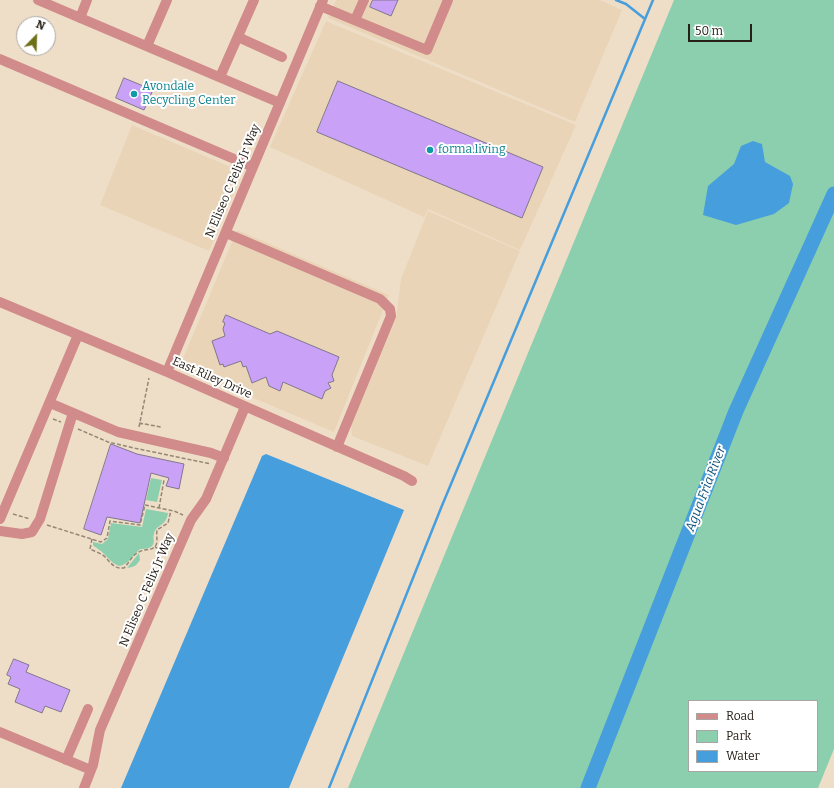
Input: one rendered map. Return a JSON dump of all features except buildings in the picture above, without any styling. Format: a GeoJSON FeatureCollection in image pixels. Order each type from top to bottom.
{"type":"FeatureCollection","features":[{"type":"Feature","properties":{"kind":"street"},"geometry":{"type":"LineString","coordinates":[[38,0],[280,103]]}},
{"type":"Feature","properties":{"kind":"street"},"geometry":{"type":"LineString","coordinates":[[80,18],[87,0]]}},
{"type":"Feature","properties":{"kind":"street"},"geometry":{"type":"LineString","coordinates":[[147,46],[167,0]]}},
{"type":"Feature","properties":{"kind":"street"},"geometry":{"type":"LineString","coordinates":[[220,77],[254,0]]}},
{"type":"Feature","properties":{"kind":"street"},"geometry":{"type":"LineString","coordinates":[[355,20],[364,0]]}},
{"type":"Feature","properties":{"kind":"street"},"geometry":{"type":"LineString","coordinates":[[321,3],[355,20],[427,50],[448,0]]}},
{"type":"Feature","properties":{"kind":"street","name":"N Eliseo C Felix Jr Way"},"geometry":{"type":"LineString","coordinates":[[167,372],[321,3]]}},
{"type":"Feature","properties":{"kind":"street"},"geometry":{"type":"LineString","coordinates":[[238,36],[282,56]]}},
{"type":"Feature","properties":{"kind":"street"},"geometry":{"type":"LineString","coordinates":[[0,59],[253,167]]}},
{"type":"Feature","properties":{"kind":"street"},"geometry":{"type":"LineString","coordinates":[[226,233],[380,299],[390,309],[391,316],[337,447]]}},
{"type":"Feature","properties":{"kind":"street","name":"East Riley Drive"},"geometry":{"type":"LineString","coordinates":[[0,302],[167,372],[404,476],[412,481]]}},
{"type":"Feature","properties":{"kind":"street"},"geometry":{"type":"LineString","coordinates":[[0,519],[78,335]]}},
{"type":"Feature","properties":{"kind":"street"},"geometry":{"type":"LineString","coordinates":[[50,403],[118,432],[211,453],[224,458]]}},
{"type":"Feature","properties":{"kind":"street","name":"N Eliseo C Felix Jr Way"},"geometry":{"type":"LineString","coordinates":[[84,788],[91,770],[100,730],[191,520],[206,498],[245,407]]}},
{"type":"Feature","properties":{"kind":"street"},"geometry":{"type":"LineString","coordinates":[[0,531],[22,534],[32,532],[38,522],[73,413]]}},
{"type":"Feature","properties":{"kind":"street"},"geometry":{"type":"LineString","coordinates":[[66,760],[88,710]]}},
{"type":"Feature","properties":{"kind":"street"},"geometry":{"type":"LineString","coordinates":[[0,732],[91,770]]}},
{"type":"Feature","properties":{"kind":"path"},"geometry":{"type":"LineString","coordinates":[[134,448],[149,378]]}},
{"type":"Feature","properties":{"kind":"path"},"geometry":{"type":"LineString","coordinates":[[53,418],[108,442],[213,464]]}},
{"type":"Feature","properties":{"kind":"path"},"geometry":{"type":"LineString","coordinates":[[140,422],[161,427]]}},
{"type":"Feature","properties":{"kind":"path"},"geometry":{"type":"LineString","coordinates":[[159,508],[164,480]]}},
{"type":"Feature","properties":{"kind":"path"},"geometry":{"type":"LineString","coordinates":[[13,514],[101,542],[107,538],[110,521],[140,525],[145,504],[171,510],[185,516]]}},
{"type":"Feature","properties":{"kind":"path"},"geometry":{"type":"LineString","coordinates":[[155,547],[157,544],[157,530],[168,522],[171,510]]}},
{"type":"Feature","properties":{"kind":"path"},"geometry":{"type":"LineString","coordinates":[[92,539],[90,549],[104,556],[110,564],[120,568],[125,567],[138,552],[142,550],[155,547],[168,553]]}},
{"type":"Feature","properties":{"kind":"shaded area"},"geometry":{"type":"Polygon","coordinates":[[[336,0],[600,0],[622,10],[575,122],[328,18],[336,0]]]}},
{"type":"Feature","properties":{"kind":"shaded area"},"geometry":{"type":"Polygon","coordinates":[[[326,21],[576,125],[520,250],[428,209],[424,217],[270,147],[326,21]]]}},
{"type":"Feature","properties":{"kind":"shaded area"},"geometry":{"type":"Polygon","coordinates":[[[132,125],[240,171],[240,179],[209,251],[100,205],[132,125]]]}},
{"type":"Feature","properties":{"kind":"shaded area"},"geometry":{"type":"Polygon","coordinates":[[[428,211],[520,251],[428,466],[352,436],[351,425],[396,319],[401,279],[428,211]]]}},
{"type":"Feature","properties":{"kind":"shaded area"},"geometry":{"type":"Polygon","coordinates":[[[237,230],[389,295],[334,432],[187,370],[182,361],[237,230]]]}},
{"type":"Feature","properties":{"kind":"green space"},"geometry":{"type":"Polygon","coordinates":[[[674,0],[834,0],[834,749],[818,788],[348,788],[674,0]]]}},
{"type":"Feature","properties":{"kind":"green space"},"geometry":{"type":"Polygon","coordinates":[[[151,478],[162,480],[157,502],[146,500],[151,478]]]}},
{"type":"Feature","properties":{"kind":"green space"},"geometry":{"type":"Polygon","coordinates":[[[146,509],[168,513],[165,521],[155,531],[154,543],[151,547],[140,549],[128,562],[119,566],[113,563],[101,551],[93,546],[93,542],[102,544],[108,539],[111,523],[142,527],[146,509]]]}},
{"type":"Feature","properties":{"kind":"green space"},"geometry":{"type":"Polygon","coordinates":[[[139,553],[139,562],[135,566],[127,568],[139,553]]]}},
{"type":"Feature","properties":{"kind":"water"},"geometry":{"type":"Polygon","coordinates":[[[753,141],[762,144],[765,162],[790,176],[793,184],[789,203],[774,214],[736,225],[703,215],[708,186],[734,164],[741,146],[753,141]]]}},
{"type":"Feature","properties":{"kind":"water"},"geometry":{"type":"Polygon","coordinates":[[[266,454],[404,510],[289,788],[121,788],[262,456],[266,454]]]}},
{"type":"Feature","properties":{"kind":"waterway"},"geometry":{"type":"LineString","coordinates":[[616,0],[626,4],[645,19]]}},
{"type":"Feature","properties":{"kind":"waterway"},"geometry":{"type":"LineString","coordinates":[[329,788],[441,508],[653,0]]}},
{"type":"Feature","properties":{"kind":"waterway","name":"Agua Fria River"},"geometry":{"type":"LineString","coordinates":[[588,788],[736,411],[834,194]]}},
{"type":"Feature","properties":{"kind":"place","name":"Avondale Recycling Center"},"geometry":{"type":"Point","coordinates":[134,94]}},
{"type":"Feature","properties":{"kind":"place","name":"forma.living"},"geometry":{"type":"Point","coordinates":[430,150]}}]}
